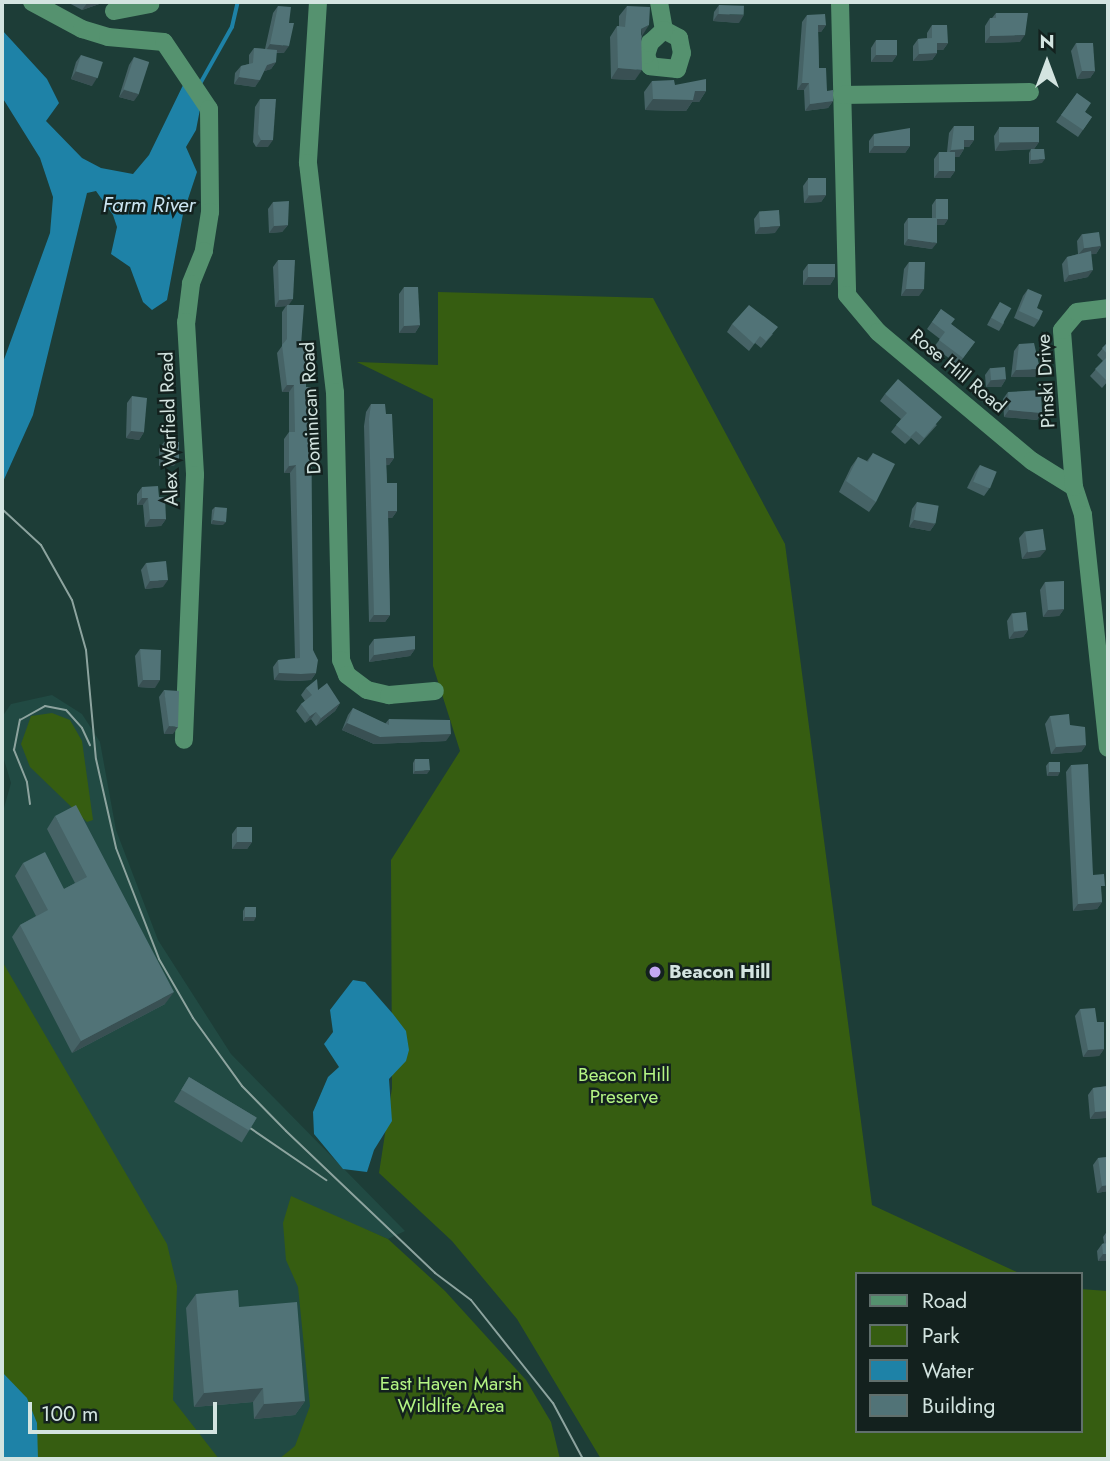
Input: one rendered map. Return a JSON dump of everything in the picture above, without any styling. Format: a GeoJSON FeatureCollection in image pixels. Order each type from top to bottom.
{"type":"FeatureCollection","features":[{"type":"Feature","properties":{"kind":"street","name":"Alex Warfield Road"},"geometry":{"type":"LineString","coordinates":[[32,2],[82,29],[108,37],[164,42],[207,101],[211,119],[210,212],[204,251],[191,284],[187,322],[195,475],[184,740]]}},
{"type":"Feature","properties":{"kind":"street","name":"Dominican Road"},"geometry":{"type":"LineString","coordinates":[[318,2],[308,163],[335,392],[341,660],[347,675],[367,690],[389,695],[435,691]]}},
{"type":"Feature","properties":{"kind":"street"},"geometry":{"type":"LineString","coordinates":[[659,2],[664,30]]}},
{"type":"Feature","properties":{"kind":"street","name":"Rose Hill Road"},"geometry":{"type":"LineString","coordinates":[[840,2],[847,295],[878,332],[1032,461],[1074,486]]}},
{"type":"Feature","properties":{"kind":"street"},"geometry":{"type":"LineString","coordinates":[[114,11],[150,4]]}},
{"type":"Feature","properties":{"kind":"street"},"geometry":{"type":"LineString","coordinates":[[842,95],[1030,92]]}},
{"type":"Feature","properties":{"kind":"street","name":"Pinski Drive"},"geometry":{"type":"LineString","coordinates":[[1074,486],[1062,330],[1077,312],[1108,308]]}},
{"type":"Feature","properties":{"kind":"street"},"geometry":{"type":"LineString","coordinates":[[1074,486],[1083,515],[1108,748]]}},
{"type":"Feature","properties":{"kind":"shaded area"},"geometry":{"type":"Polygon","coordinates":[[[52,695],[82,714],[100,742],[116,830],[158,940],[231,1054],[405,1231],[388,1239],[314,1208],[384,1356],[391,1459],[201,1459],[181,1430],[2,961],[2,815],[11,783],[2,753],[2,717],[11,704],[52,695]]]}},
{"type":"Feature","properties":{"kind":"green space","name":"Beacon Hill Preserve"},"geometry":{"type":"Polygon","coordinates":[[[438,292],[653,298],[785,544],[872,1205],[1017,1272],[855,1272],[855,1433],[1082,1433],[1082,1289],[1108,1291],[1108,1459],[601,1459],[517,1319],[452,1241],[379,1173],[392,1088],[391,860],[460,751],[433,666],[433,399],[357,362],[438,365],[438,292]]]}},
{"type":"Feature","properties":{"kind":"green space"},"geometry":{"type":"Polygon","coordinates":[[[52,713],[70,720],[82,741],[93,820],[87,822],[30,767],[21,744],[31,716],[52,713]]]}},
{"type":"Feature","properties":{"kind":"green space"},"geometry":{"type":"Polygon","coordinates":[[[2,961],[167,1244],[177,1286],[173,1400],[219,1459],[2,1459],[2,961]]]}},
{"type":"Feature","properties":{"kind":"green space","name":"East Haven Marsh Wildlife Area"},"geometry":{"type":"Polygon","coordinates":[[[291,1196],[388,1239],[445,1291],[526,1380],[551,1422],[560,1459],[279,1459],[295,1446],[310,1406],[298,1287],[286,1260],[283,1223],[291,1196]]]}},
{"type":"Feature","properties":{"kind":"water","name":"Farm River"},"geometry":{"type":"Polygon","coordinates":[[[2,30],[47,79],[59,103],[46,121],[82,158],[101,168],[133,174],[149,155],[186,79],[202,99],[196,130],[186,147],[197,172],[183,214],[167,300],[152,310],[143,302],[130,267],[111,254],[117,227],[113,215],[96,191],[87,193],[33,415],[2,484],[2,365],[50,233],[53,197],[40,158],[2,97],[2,30]]]}},
{"type":"Feature","properties":{"kind":"water"},"geometry":{"type":"Polygon","coordinates":[[[353,980],[365,982],[393,1014],[406,1031],[409,1050],[406,1061],[389,1079],[392,1121],[374,1150],[367,1172],[343,1169],[314,1134],[313,1112],[328,1077],[339,1067],[324,1044],[333,1032],[330,1010],[353,980]]]}},
{"type":"Feature","properties":{"kind":"water"},"geometry":{"type":"Polygon","coordinates":[[[2,1372],[27,1398],[37,1423],[38,1459],[2,1459],[2,1372]]]}},
{"type":"Feature","properties":{"kind":"building"},"geometry":{"type":"Polygon","coordinates":[[[719,5],[744,6],[744,15],[719,14],[719,5]]]}},
{"type":"Feature","properties":{"kind":"building"},"geometry":{"type":"Polygon","coordinates":[[[278,6],[291,7],[289,23],[294,23],[289,46],[270,44],[278,6]]]}},
{"type":"Feature","properties":{"kind":"building"},"geometry":{"type":"Polygon","coordinates":[[[627,6],[650,7],[649,25],[641,29],[642,70],[618,68],[617,26],[625,27],[627,6]]]}},
{"type":"Feature","properties":{"kind":"building"},"geometry":{"type":"Polygon","coordinates":[[[996,13],[1028,13],[1025,35],[990,36],[990,18],[996,18],[996,13]]]}},
{"type":"Feature","properties":{"kind":"building"},"geometry":{"type":"Polygon","coordinates":[[[825,14],[826,25],[818,25],[819,68],[826,68],[827,91],[833,90],[833,101],[810,104],[809,83],[802,83],[807,15],[825,14]]]}},
{"type":"Feature","properties":{"kind":"building"},"geometry":{"type":"Polygon","coordinates":[[[932,25],[947,25],[948,43],[937,43],[937,53],[919,54],[918,39],[932,38],[932,25]]]}},
{"type":"Feature","properties":{"kind":"building"},"geometry":{"type":"Polygon","coordinates":[[[876,40],[897,40],[897,55],[876,55],[876,40]]]}},
{"type":"Feature","properties":{"kind":"building"},"geometry":{"type":"Polygon","coordinates":[[[1076,43],[1093,43],[1095,71],[1082,71],[1076,43]]]}},
{"type":"Feature","properties":{"kind":"building"},"geometry":{"type":"Polygon","coordinates":[[[254,48],[277,50],[276,62],[267,65],[260,80],[239,77],[241,66],[253,63],[254,48]]]}},
{"type":"Feature","properties":{"kind":"building"},"geometry":{"type":"Polygon","coordinates":[[[81,55],[103,62],[98,78],[76,71],[81,55]]]}},
{"type":"Feature","properties":{"kind":"building"},"geometry":{"type":"Polygon","coordinates":[[[134,57],[149,62],[139,94],[123,89],[134,57]]]}},
{"type":"Feature","properties":{"kind":"building"},"geometry":{"type":"Polygon","coordinates":[[[706,79],[706,91],[695,91],[693,100],[653,99],[652,81],[674,80],[675,85],[706,79]]]}},
{"type":"Feature","properties":{"kind":"building"},"geometry":{"type":"Polygon","coordinates":[[[1077,93],[1091,103],[1085,112],[1092,117],[1083,130],[1061,115],[1077,93]]]}},
{"type":"Feature","properties":{"kind":"building"},"geometry":{"type":"Polygon","coordinates":[[[260,99],[276,99],[273,140],[261,140],[258,134],[260,99]]]}},
{"type":"Feature","properties":{"kind":"building"},"geometry":{"type":"Polygon","coordinates":[[[954,126],[974,126],[974,140],[964,140],[964,149],[951,150],[954,126]]]}},
{"type":"Feature","properties":{"kind":"building"},"geometry":{"type":"Polygon","coordinates":[[[999,127],[1039,127],[1039,142],[999,142],[999,127]]]}},
{"type":"Feature","properties":{"kind":"building"},"geometry":{"type":"Polygon","coordinates":[[[910,128],[910,146],[874,146],[874,134],[910,128]]]}},
{"type":"Feature","properties":{"kind":"building"},"geometry":{"type":"Polygon","coordinates":[[[1031,149],[1044,149],[1045,159],[1031,160],[1031,149]]]}},
{"type":"Feature","properties":{"kind":"building"},"geometry":{"type":"Polygon","coordinates":[[[939,152],[955,152],[955,171],[939,171],[939,152]]]}},
{"type":"Feature","properties":{"kind":"building"},"geometry":{"type":"Polygon","coordinates":[[[808,178],[826,178],[826,195],[808,195],[808,178]]]}},
{"type":"Feature","properties":{"kind":"building"},"geometry":{"type":"Polygon","coordinates":[[[936,199],[948,199],[948,219],[937,219],[937,243],[908,239],[908,218],[936,218],[936,199]]]}},
{"type":"Feature","properties":{"kind":"building"},"geometry":{"type":"Polygon","coordinates":[[[289,201],[288,225],[274,226],[273,202],[289,201]]]}},
{"type":"Feature","properties":{"kind":"building"},"geometry":{"type":"Polygon","coordinates":[[[779,210],[780,226],[760,227],[759,211],[779,210]]]}},
{"type":"Feature","properties":{"kind":"building"},"geometry":{"type":"Polygon","coordinates":[[[1099,232],[1101,246],[1084,248],[1082,234],[1099,232]]]}},
{"type":"Feature","properties":{"kind":"building"},"geometry":{"type":"Polygon","coordinates":[[[1091,251],[1093,270],[1069,275],[1067,257],[1091,251]]]}},
{"type":"Feature","properties":{"kind":"building"},"geometry":{"type":"Polygon","coordinates":[[[278,260],[295,260],[293,299],[279,300],[278,260]]]}},
{"type":"Feature","properties":{"kind":"building"},"geometry":{"type":"Polygon","coordinates":[[[909,262],[925,262],[924,289],[906,289],[909,262]]]}},
{"type":"Feature","properties":{"kind":"building"},"geometry":{"type":"Polygon","coordinates":[[[808,264],[835,264],[835,277],[808,277],[808,264]]]}},
{"type":"Feature","properties":{"kind":"building"},"geometry":{"type":"Polygon","coordinates":[[[404,287],[418,287],[420,325],[404,326],[404,287]]]}},
{"type":"Feature","properties":{"kind":"building"},"geometry":{"type":"Polygon","coordinates":[[[1028,289],[1042,295],[1037,308],[1043,311],[1039,320],[1019,311],[1028,289]]]}},
{"type":"Feature","properties":{"kind":"building"},"geometry":{"type":"Polygon","coordinates":[[[1000,302],[1011,308],[1003,324],[991,318],[1000,302]]]}},
{"type":"Feature","properties":{"kind":"building"},"geometry":{"type":"Polygon","coordinates":[[[287,305],[304,305],[301,345],[307,345],[306,387],[311,387],[313,650],[318,660],[316,673],[301,674],[279,673],[278,660],[300,658],[296,465],[289,466],[289,432],[295,432],[294,385],[287,385],[282,345],[287,339],[287,305]]]}},
{"type":"Feature","properties":{"kind":"building"},"geometry":{"type":"Polygon","coordinates":[[[749,305],[778,327],[766,341],[760,336],[754,344],[732,324],[749,305]]]}},
{"type":"Feature","properties":{"kind":"building"},"geometry":{"type":"Polygon","coordinates":[[[941,309],[955,319],[951,324],[975,342],[963,358],[939,340],[945,332],[932,322],[941,309]]]}},
{"type":"Feature","properties":{"kind":"building"},"geometry":{"type":"Polygon","coordinates":[[[1108,342],[1108,355],[1102,348],[1108,342]]]}},
{"type":"Feature","properties":{"kind":"building"},"geometry":{"type":"Polygon","coordinates":[[[1034,343],[1040,369],[1016,370],[1019,344],[1034,343]]]}},
{"type":"Feature","properties":{"kind":"building"},"geometry":{"type":"Polygon","coordinates":[[[1108,356],[1108,379],[1107,381],[1095,369],[1108,356]]]}},
{"type":"Feature","properties":{"kind":"building"},"geometry":{"type":"Polygon","coordinates":[[[1005,367],[1006,379],[991,380],[990,368],[1005,367]]]}},
{"type":"Feature","properties":{"kind":"building"},"geometry":{"type":"Polygon","coordinates":[[[898,379],[942,417],[924,438],[916,431],[910,437],[896,425],[907,413],[885,394],[898,379]]]}},
{"type":"Feature","properties":{"kind":"building"},"geometry":{"type":"Polygon","coordinates":[[[1041,390],[1042,413],[1009,410],[1008,392],[1041,390]]]}},
{"type":"Feature","properties":{"kind":"building"},"geometry":{"type":"Polygon","coordinates":[[[132,396],[147,398],[144,432],[131,431],[132,396]]]}},
{"type":"Feature","properties":{"kind":"building"},"geometry":{"type":"Polygon","coordinates":[[[371,404],[385,404],[386,414],[392,414],[394,458],[386,458],[387,483],[397,483],[397,511],[388,511],[390,615],[374,615],[369,419],[371,404]]]}},
{"type":"Feature","properties":{"kind":"building"},"geometry":{"type":"Polygon","coordinates":[[[164,442],[179,442],[179,459],[164,459],[164,442]]]}},
{"type":"Feature","properties":{"kind":"building"},"geometry":{"type":"Polygon","coordinates":[[[873,453],[895,464],[876,502],[846,481],[858,457],[868,462],[873,453]]]}},
{"type":"Feature","properties":{"kind":"building"},"geometry":{"type":"Polygon","coordinates":[[[980,465],[997,472],[990,488],[973,482],[980,465]]]}},
{"type":"Feature","properties":{"kind":"building"},"geometry":{"type":"Polygon","coordinates":[[[158,486],[159,497],[165,497],[166,519],[150,519],[148,498],[142,498],[142,487],[158,486]]]}},
{"type":"Feature","properties":{"kind":"building"},"geometry":{"type":"Polygon","coordinates":[[[917,502],[939,506],[936,524],[914,520],[917,502]]]}},
{"type":"Feature","properties":{"kind":"building"},"geometry":{"type":"Polygon","coordinates":[[[215,507],[227,508],[226,522],[213,520],[215,507]]]}},
{"type":"Feature","properties":{"kind":"building"},"geometry":{"type":"Polygon","coordinates":[[[1043,529],[1046,550],[1028,552],[1025,532],[1043,529]]]}},
{"type":"Feature","properties":{"kind":"building"},"geometry":{"type":"Polygon","coordinates":[[[166,561],[168,580],[150,581],[146,563],[166,561]]]}},
{"type":"Feature","properties":{"kind":"building"},"geometry":{"type":"Polygon","coordinates":[[[1064,581],[1064,609],[1048,610],[1045,582],[1064,581]]]}},
{"type":"Feature","properties":{"kind":"building"},"geometry":{"type":"Polygon","coordinates":[[[1026,612],[1028,630],[1014,631],[1012,613],[1026,612]]]}},
{"type":"Feature","properties":{"kind":"building"},"geometry":{"type":"Polygon","coordinates":[[[415,636],[415,649],[374,655],[374,639],[415,636]]]}},
{"type":"Feature","properties":{"kind":"building"},"geometry":{"type":"Polygon","coordinates":[[[140,649],[161,650],[160,680],[143,680],[140,649]]]}},
{"type":"Feature","properties":{"kind":"building"},"geometry":{"type":"Polygon","coordinates":[[[317,679],[318,690],[327,683],[340,703],[321,718],[316,712],[310,716],[301,704],[312,695],[306,688],[317,679]]]}},
{"type":"Feature","properties":{"kind":"building"},"geometry":{"type":"Polygon","coordinates":[[[164,690],[179,691],[178,727],[169,726],[164,690]]]}},
{"type":"Feature","properties":{"kind":"building"},"geometry":{"type":"Polygon","coordinates":[[[353,708],[389,725],[389,719],[450,720],[451,734],[380,737],[347,723],[353,708]]]}},
{"type":"Feature","properties":{"kind":"building"},"geometry":{"type":"Polygon","coordinates":[[[1069,714],[1070,725],[1085,727],[1086,745],[1056,747],[1050,716],[1069,714]]]}},
{"type":"Feature","properties":{"kind":"building"},"geometry":{"type":"Polygon","coordinates":[[[415,759],[429,759],[430,770],[415,771],[415,759]]]}},
{"type":"Feature","properties":{"kind":"building"},"geometry":{"type":"Polygon","coordinates":[[[1049,762],[1060,762],[1060,772],[1049,772],[1049,762]]]}},
{"type":"Feature","properties":{"kind":"building"},"geometry":{"type":"Polygon","coordinates":[[[1088,764],[1093,875],[1104,874],[1105,886],[1101,886],[1102,902],[1078,904],[1071,765],[1088,764]]]}},
{"type":"Feature","properties":{"kind":"building"},"geometry":{"type":"Polygon","coordinates":[[[76,805],[174,992],[81,1041],[20,925],[48,910],[23,863],[45,852],[64,889],[87,877],[55,816],[76,805]]]}},
{"type":"Feature","properties":{"kind":"building"},"geometry":{"type":"Polygon","coordinates":[[[237,827],[252,827],[252,842],[237,842],[237,827]]]}},
{"type":"Feature","properties":{"kind":"building"},"geometry":{"type":"Polygon","coordinates":[[[245,907],[256,907],[256,917],[245,917],[245,907]]]}},
{"type":"Feature","properties":{"kind":"building"},"geometry":{"type":"Polygon","coordinates":[[[1095,1008],[1097,1022],[1104,1022],[1104,1049],[1088,1050],[1080,1009],[1095,1008]]]}},
{"type":"Feature","properties":{"kind":"building"},"geometry":{"type":"Polygon","coordinates":[[[189,1077],[257,1118],[249,1131],[181,1090],[189,1077]]]}},
{"type":"Feature","properties":{"kind":"building"},"geometry":{"type":"Polygon","coordinates":[[[1108,1086],[1108,1111],[1095,1112],[1093,1088],[1108,1086]]]}},
{"type":"Feature","properties":{"kind":"building"},"geometry":{"type":"Polygon","coordinates":[[[1108,1157],[1108,1185],[1102,1186],[1098,1158],[1108,1157]]]}},
{"type":"Feature","properties":{"kind":"building"},"geometry":{"type":"Polygon","coordinates":[[[1108,1243],[1108,1254],[1103,1254],[1102,1244],[1108,1243]]]}},
{"type":"Feature","properties":{"kind":"building"},"geometry":{"type":"Polygon","coordinates":[[[238,1290],[239,1307],[297,1302],[305,1401],[264,1404],[263,1388],[204,1393],[196,1294],[238,1290]]]}},
{"type":"Feature","properties":{"kind":"waterway","name":"Farm River"},"geometry":{"type":"LineString","coordinates":[[200,84],[232,27],[238,2]]}},
{"type":"Feature","properties":{"kind":"tram line"},"geometry":{"type":"LineString","coordinates":[[2,509],[41,545],[72,600],[86,650],[96,759],[116,848],[159,959],[193,1018],[242,1086],[286,1131],[435,1273],[471,1300],[553,1403],[583,1459]]}},
{"type":"Feature","properties":{"kind":"tram line"},"geometry":{"type":"LineString","coordinates":[[30,804],[27,782],[14,750],[20,720],[45,706],[66,710],[82,728],[90,745]]}},
{"type":"Feature","properties":{"kind":"tram line"},"geometry":{"type":"LineString","coordinates":[[234,1117],[326,1180]]}},
{"type":"Feature","properties":{"kind":"place","name":"Beacon Hill"},"geometry":{"type":"Point","coordinates":[655,972]}}]}
